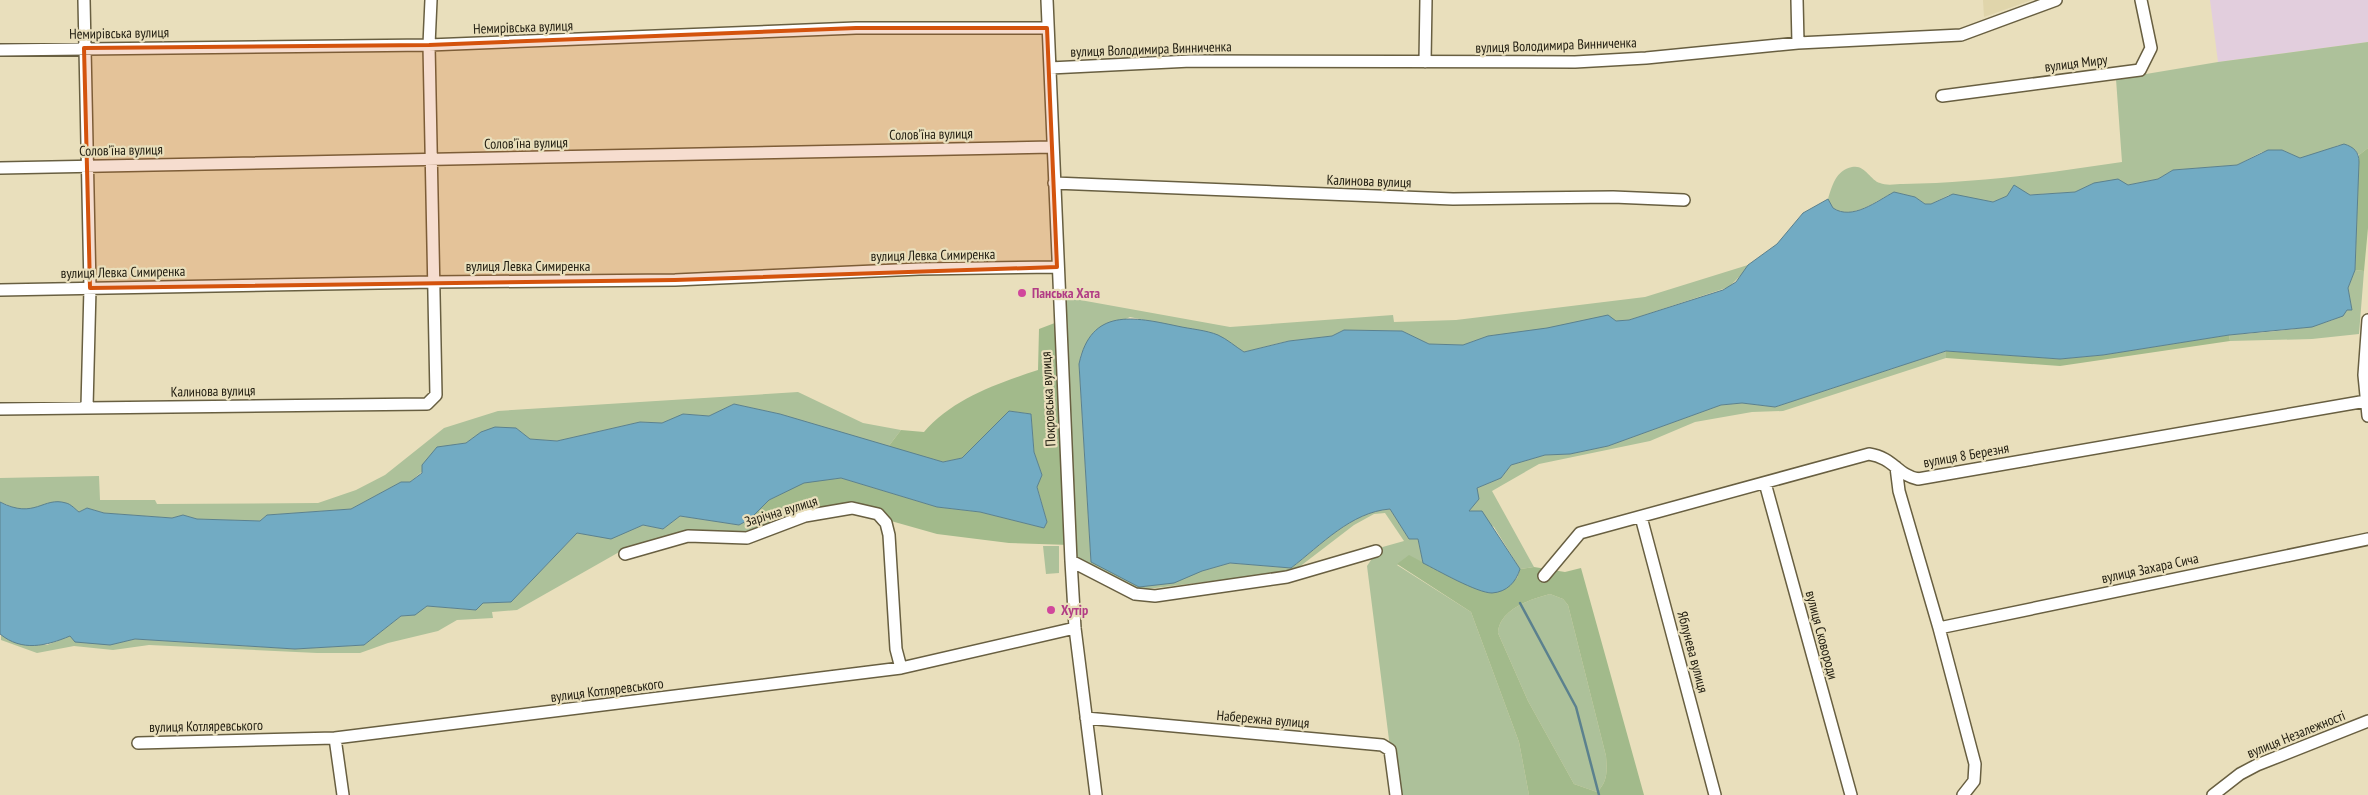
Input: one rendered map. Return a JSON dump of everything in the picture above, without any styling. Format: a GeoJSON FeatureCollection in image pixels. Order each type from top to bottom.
{"type":"FeatureCollection","features":[{"type":"Feature","properties":{"kind":"street"},"geometry":{"type":"LineString","coordinates":[[84,0],[90,288],[87,407]]}},
{"type":"Feature","properties":{"kind":"street"},"geometry":{"type":"LineString","coordinates":[[431,0],[428,45],[432,160],[433,282]]}},
{"type":"Feature","properties":{"kind":"street","name":"Покровська вулиця"},"geometry":{"type":"LineString","coordinates":[[1046,0],[1075,628],[1096,795]]}},
{"type":"Feature","properties":{"kind":"street"},"geometry":{"type":"LineString","coordinates":[[1426,0],[1426,62]]}},
{"type":"Feature","properties":{"kind":"street"},"geometry":{"type":"LineString","coordinates":[[1797,0],[1798,43]]}},
{"type":"Feature","properties":{"kind":"street","name":"вулиця Володимира Винниченка"},"geometry":{"type":"LineString","coordinates":[[1050,68],[1191,61],[1592,61],[1798,43],[1961,35],[2056,0]]}},
{"type":"Feature","properties":{"kind":"street","name":"вулиця Миру"},"geometry":{"type":"LineString","coordinates":[[1942,96],[2140,70],[2151,48],[2141,0]]}},
{"type":"Feature","properties":{"kind":"street","name":"Немирівська вулиця"},"geometry":{"type":"LineString","coordinates":[[0,50],[428,45],[856,28],[1047,28]]}},
{"type":"Feature","properties":{"kind":"street","name":"Соловʼїна вулиця"},"geometry":{"type":"LineString","coordinates":[[0,168],[1052,147]]}},
{"type":"Feature","properties":{"kind":"street","name":"Калинова вулиця"},"geometry":{"type":"LineString","coordinates":[[1054,183],[1453,199],[1613,197],[1684,200]]}},
{"type":"Feature","properties":{"kind":"street","name":"вулиця Левка Симиренка"},"geometry":{"type":"LineString","coordinates":[[0,290],[433,282],[675,280],[919,269],[1057,267]]}},
{"type":"Feature","properties":{"kind":"street","name":"Калинова вулиця"},"geometry":{"type":"LineString","coordinates":[[0,409],[427,404],[436,395],[433,282]]}},
{"type":"Feature","properties":{"kind":"street"},"geometry":{"type":"LineString","coordinates":[[2368,320],[2364,375],[2368,416]]}},
{"type":"Feature","properties":{"kind":"street","name":"вулиця 8 Березня"},"geometry":{"type":"LineString","coordinates":[[1544,576],[1580,533],[1869,454],[1884,457],[1907,477],[1918,479],[2366,401]]}},
{"type":"Feature","properties":{"kind":"street"},"geometry":{"type":"LineString","coordinates":[[1896,467],[1899,492],[1939,628],[1975,764],[1974,781],[1963,795]]}},
{"type":"Feature","properties":{"kind":"street","name":"вулиця Сковороди"},"geometry":{"type":"LineString","coordinates":[[1765,483],[1851,795]]}},
{"type":"Feature","properties":{"kind":"street","name":"Зарічна вулиця"},"geometry":{"type":"LineString","coordinates":[[625,554],[688,536],[747,538],[805,516],[852,508],[878,514],[886,523],[888,535],[896,649],[901,668]]}},
{"type":"Feature","properties":{"kind":"street","name":"Яблунева вулиця"},"geometry":{"type":"LineString","coordinates":[[1642,517],[1715,795]]}},
{"type":"Feature","properties":{"kind":"street","name":"вулиця Захара Сича"},"geometry":{"type":"LineString","coordinates":[[1939,628],[2368,539]]}},
{"type":"Feature","properties":{"kind":"street"},"geometry":{"type":"LineString","coordinates":[[1071,561],[1135,594],[1154,596],[1287,577],[1376,551]]}},
{"type":"Feature","properties":{"kind":"street","name":"вулиця Котляревського"},"geometry":{"type":"LineString","coordinates":[[138,743],[335,738],[901,668],[1075,628]]}},
{"type":"Feature","properties":{"kind":"street","name":"Набережна вулиця"},"geometry":{"type":"LineString","coordinates":[[1086,718],[1382,744],[1390,750],[1396,795]]}},
{"type":"Feature","properties":{"kind":"street","name":"вулиця Незалежності"},"geometry":{"type":"LineString","coordinates":[[2213,795],[2240,774],[2257,765],[2368,722]]}},
{"type":"Feature","properties":{"kind":"street"},"geometry":{"type":"LineString","coordinates":[[335,738],[343,795]]}},
{"type":"Feature","properties":{"kind":"highlighted area"},"geometry":{"type":"Polygon","coordinates":[[[856,28],[1047,28],[1057,267],[675,280],[90,288],[84,48],[429,45],[856,28]]]}},
{"type":"Feature","properties":{"kind":"shaded area"},"geometry":{"type":"Polygon","coordinates":[[[1983,0],[2032,0],[1984,17],[1983,0]]]}},
{"type":"Feature","properties":{"kind":"shaded area"},"geometry":{"type":"Polygon","coordinates":[[[2210,0],[2368,0],[2368,42],[2218,62],[2210,0]]]}},
{"type":"Feature","properties":{"kind":"green space"},"geometry":{"type":"Polygon","coordinates":[[[2368,42],[2368,148],[2359,155],[2355,150],[2339,145],[2313,156],[2300,158],[2282,150],[2262,152],[2237,165],[2173,170],[2158,179],[2128,185],[2094,183],[2075,192],[2007,196],[1993,202],[1949,195],[1931,204],[1925,204],[1915,197],[1894,192],[1864,208],[1848,212],[1833,208],[1828,199],[1838,175],[1852,167],[1864,170],[1880,183],[1891,185],[1986,180],[2122,162],[2116,79],[2218,62],[2368,42]]]}},
{"type":"Feature","properties":{"kind":"green space"},"geometry":{"type":"Polygon","coordinates":[[[2368,148],[2368,228],[2364,271],[2355,270],[2359,155],[2368,148]]]}},
{"type":"Feature","properties":{"kind":"green space"},"geometry":{"type":"Polygon","coordinates":[[[1748,265],[1729,287],[1629,320],[1488,336],[1463,345],[1429,344],[1402,331],[1344,330],[1332,336],[1288,341],[1244,352],[1217,335],[1130,317],[1091,336],[1081,354],[1079,364],[1091,562],[1202,571],[1230,563],[1291,568],[1349,523],[1376,511],[1390,509],[1409,539],[1418,539],[1423,563],[1409,556],[1397,565],[1471,612],[1519,742],[1529,795],[1396,795],[1367,566],[1379,548],[1404,541],[1385,513],[1374,514],[1354,525],[1294,571],[1139,590],[1071,561],[1058,296],[1230,327],[1393,315],[1394,322],[1456,320],[1645,297],[1748,265]]]}},
{"type":"Feature","properties":{"kind":"green space"},"geometry":{"type":"Polygon","coordinates":[[[2355,270],[2364,271],[2359,334],[2312,339],[2230,341],[2229,335],[2311,326],[2327,322],[2339,317],[2347,310],[2352,310],[2348,288],[2355,270]]]}},
{"type":"Feature","properties":{"kind":"green space"},"geometry":{"type":"Polygon","coordinates":[[[1060,321],[1070,545],[1009,543],[937,534],[891,521],[880,511],[776,513],[750,519],[769,500],[804,482],[841,478],[937,507],[980,512],[1044,528],[1047,522],[1037,486],[1042,475],[1034,452],[1031,414],[1009,411],[962,458],[943,462],[888,447],[901,430],[924,432],[948,410],[976,393],[1038,370],[1039,329],[1060,321]]]}},
{"type":"Feature","properties":{"kind":"green space"},"geometry":{"type":"Polygon","coordinates":[[[2229,335],[2230,341],[2060,366],[1946,358],[1946,351],[2060,359],[2103,355],[2229,335]]]}},
{"type":"Feature","properties":{"kind":"green space"},"geometry":{"type":"Polygon","coordinates":[[[1946,351],[1946,358],[1783,411],[1752,412],[1695,422],[1650,441],[1539,464],[1492,491],[1534,567],[1520,569],[1494,527],[1469,512],[1475,502],[1477,488],[1501,478],[1511,465],[1545,455],[1570,454],[1608,446],[1721,405],[1742,403],[1775,407],[1946,351]]]}},
{"type":"Feature","properties":{"kind":"green space"},"geometry":{"type":"Polygon","coordinates":[[[798,392],[863,423],[901,430],[888,447],[780,414],[734,404],[709,416],[684,414],[662,423],[640,422],[557,441],[530,439],[516,428],[481,432],[466,443],[453,445],[410,482],[401,482],[351,509],[267,515],[260,521],[197,519],[183,515],[172,518],[104,513],[87,508],[79,512],[50,503],[31,510],[20,510],[0,502],[0,478],[99,476],[100,500],[155,500],[157,504],[318,503],[356,490],[385,475],[444,428],[498,411],[798,392]]]}},
{"type":"Feature","properties":{"kind":"green space"},"geometry":{"type":"Polygon","coordinates":[[[776,513],[804,513],[746,534],[688,534],[621,551],[517,610],[492,612],[493,618],[457,620],[438,631],[388,643],[360,653],[317,653],[149,645],[113,650],[74,646],[37,653],[1,640],[1,635],[27,645],[47,645],[70,636],[110,645],[135,639],[295,649],[364,645],[401,616],[414,615],[427,606],[476,610],[483,603],[511,602],[577,533],[611,538],[643,525],[663,529],[680,516],[739,525],[750,519],[776,513]]]}},
{"type":"Feature","properties":{"kind":"green space"},"geometry":{"type":"Polygon","coordinates":[[[1043,546],[1059,546],[1059,573],[1046,574],[1043,546]]]}},
{"type":"Feature","properties":{"kind":"green space"},"geometry":{"type":"Polygon","coordinates":[[[1409,555],[1456,580],[1491,593],[1517,578],[1520,569],[1534,567],[1565,572],[1581,568],[1644,795],[1529,795],[1519,742],[1471,612],[1397,564],[1409,555]],[[1550,594],[1525,602],[1504,618],[1498,633],[1528,701],[1574,784],[1597,792],[1605,780],[1606,756],[1568,605],[1563,599],[1550,594]]]}},
{"type":"Feature","properties":{"kind":"green space"},"geometry":{"type":"Polygon","coordinates":[[[1550,594],[1563,599],[1568,605],[1606,756],[1605,780],[1597,792],[1574,784],[1528,701],[1498,633],[1504,618],[1510,612],[1525,602],[1550,594]]]}},
{"type":"Feature","properties":{"kind":"water"},"geometry":{"type":"Polygon","coordinates":[[[2344,144],[2355,150],[2359,162],[2355,270],[2348,288],[2352,310],[2347,310],[2343,316],[2312,327],[2229,335],[2103,355],[2060,359],[1946,351],[1775,407],[1742,403],[1721,405],[1608,446],[1570,454],[1545,455],[1511,465],[1501,478],[1477,488],[1479,499],[1469,511],[1482,511],[1520,569],[1510,586],[1502,591],[1492,593],[1457,581],[1423,563],[1418,539],[1409,539],[1390,509],[1376,511],[1349,523],[1291,568],[1230,563],[1202,571],[1174,583],[1139,587],[1091,562],[1079,364],[1085,346],[1093,333],[1104,325],[1116,320],[1145,320],[1208,332],[1218,335],[1244,352],[1289,341],[1332,336],[1344,330],[1402,331],[1429,344],[1463,345],[1488,336],[1547,328],[1608,315],[1616,321],[1629,320],[1723,290],[1736,282],[1748,265],[1777,244],[1803,213],[1828,199],[1833,208],[1848,212],[1864,208],[1894,192],[1915,197],[1925,204],[1931,204],[1953,194],[1993,202],[2007,196],[2014,185],[2030,195],[2075,192],[2094,183],[2118,179],[2128,185],[2158,179],[2173,170],[2237,165],[2268,150],[2282,150],[2300,158],[2344,144]]]}},
{"type":"Feature","properties":{"kind":"water"},"geometry":{"type":"Polygon","coordinates":[[[734,404],[780,414],[943,462],[962,458],[1009,411],[1031,414],[1034,452],[1042,475],[1037,487],[1047,522],[1044,528],[980,512],[937,507],[841,478],[804,483],[769,500],[750,519],[739,525],[680,516],[663,529],[643,525],[611,539],[577,533],[511,602],[483,603],[476,610],[427,606],[415,615],[401,616],[364,645],[295,649],[135,639],[110,645],[75,642],[70,636],[34,646],[8,640],[0,634],[0,502],[22,509],[58,502],[68,504],[79,512],[87,508],[104,513],[172,518],[183,515],[197,519],[260,521],[267,515],[351,509],[401,482],[410,482],[422,473],[422,465],[437,447],[466,443],[481,432],[495,427],[516,428],[530,439],[557,441],[640,422],[662,423],[683,414],[709,416],[734,404]]]}},
{"type":"Feature","properties":{"kind":"waterway"},"geometry":{"type":"LineString","coordinates":[[1520,603],[1576,707],[1599,795]]}},
{"type":"Feature","properties":{"kind":"place","name":"Панська Хата"},"geometry":{"type":"Point","coordinates":[1022,293]}},
{"type":"Feature","properties":{"kind":"place","name":"Хутір"},"geometry":{"type":"Point","coordinates":[1051,610]}}]}
